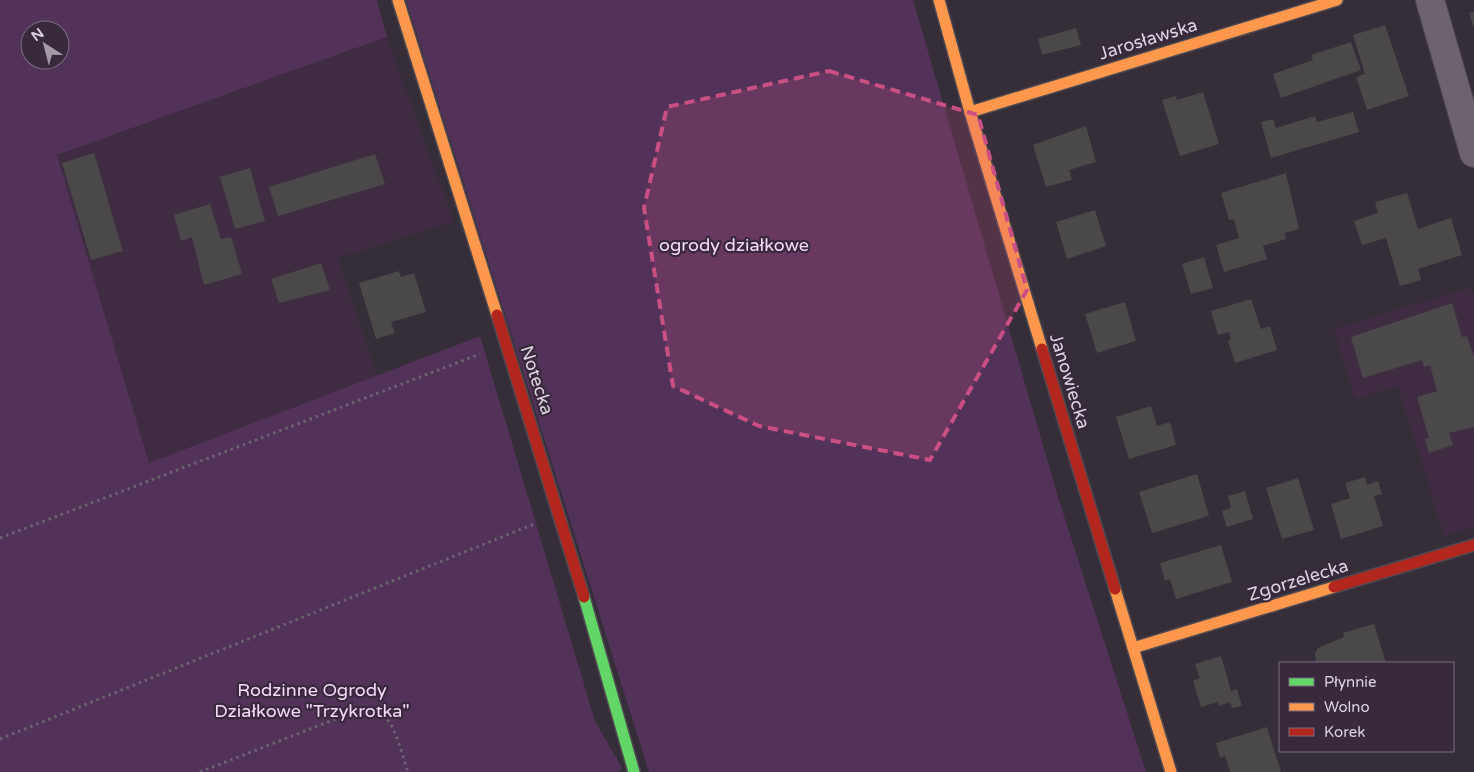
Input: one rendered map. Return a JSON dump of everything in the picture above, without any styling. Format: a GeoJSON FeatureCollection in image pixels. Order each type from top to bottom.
{"type":"FeatureCollection","features":[{"type":"Feature","properties":{"kind":"street","name":"Notecka"},"geometry":{"type":"LineString","coordinates":[[398,0],[560,513],[634,772]]}},
{"type":"Feature","properties":{"kind":"street","name":"Janowiecka"},"geometry":{"type":"LineString","coordinates":[[940,0],[970,112],[1171,772]]}},
{"type":"Feature","properties":{"kind":"street","name":"Jarosławska"},"geometry":{"type":"LineString","coordinates":[[970,112],[1337,0]]}},
{"type":"Feature","properties":{"kind":"street"},"geometry":{"type":"LineString","coordinates":[[1430,0],[1474,153]]}},
{"type":"Feature","properties":{"kind":"street","name":"Zgorzelecka"},"geometry":{"type":"LineString","coordinates":[[1133,648],[1474,545]]}},
{"type":"Feature","properties":{"kind":"path"},"geometry":{"type":"LineString","coordinates":[[0,538],[507,344]]}},
{"type":"Feature","properties":{"kind":"path"},"geometry":{"type":"LineString","coordinates":[[0,739],[560,513]]}},
{"type":"Feature","properties":{"kind":"path"},"geometry":{"type":"LineString","coordinates":[[200,772],[356,711],[372,711],[383,716],[393,730],[408,772]]}},
{"type":"Feature","properties":{"kind":"highlighted area"},"geometry":{"type":"Polygon","coordinates":[[[829,71],[978,115],[1027,290],[930,460],[759,426],[673,386],[644,208],[667,107],[829,71]]]}},
{"type":"Feature","properties":{"kind":"shaded area"},"geometry":{"type":"Polygon","coordinates":[[[387,37],[454,222],[338,258],[378,380],[149,464],[57,155],[387,37]]]}},
{"type":"Feature","properties":{"kind":"shaded area"},"geometry":{"type":"Polygon","coordinates":[[[1471,287],[1474,295],[1474,527],[1444,536],[1398,386],[1355,399],[1334,329],[1471,287]]]}},
{"type":"Feature","properties":{"kind":"green space","name":"Rodzinne Ogrody Działkowe \"Trzykrotka\""},"geometry":{"type":"Polygon","coordinates":[[[0,0],[377,0],[387,37],[57,155],[149,463],[480,336],[595,721],[622,768],[618,772],[0,772],[0,0]]]}},
{"type":"Feature","properties":{"kind":"green space","name":"ogrody działkowe"},"geometry":{"type":"Polygon","coordinates":[[[406,0],[913,0],[1059,500],[1146,772],[649,772],[406,0]]]}},
{"type":"Feature","properties":{"kind":"building"},"geometry":{"type":"Polygon","coordinates":[[[1474,12],[1474,28],[1469,13],[1474,12]]]}},
{"type":"Feature","properties":{"kind":"building"},"geometry":{"type":"Polygon","coordinates":[[[1385,25],[1409,96],[1367,110],[1356,77],[1365,74],[1353,35],[1385,25]]]}},
{"type":"Feature","properties":{"kind":"building"},"geometry":{"type":"Polygon","coordinates":[[[1076,28],[1081,45],[1042,55],[1038,39],[1076,28]]]}},
{"type":"Feature","properties":{"kind":"building"},"geometry":{"type":"Polygon","coordinates":[[[1351,42],[1361,70],[1281,98],[1273,74],[1313,60],[1311,55],[1351,42]]]}},
{"type":"Feature","properties":{"kind":"building"},"geometry":{"type":"Polygon","coordinates":[[[1203,92],[1219,144],[1180,156],[1162,100],[1176,96],[1177,100],[1203,92]]]}},
{"type":"Feature","properties":{"kind":"building"},"geometry":{"type":"Polygon","coordinates":[[[1353,112],[1359,132],[1271,158],[1261,122],[1273,119],[1276,128],[1315,116],[1317,122],[1353,112]]]}},
{"type":"Feature","properties":{"kind":"building"},"geometry":{"type":"Polygon","coordinates":[[[1086,126],[1096,162],[1069,170],[1072,180],[1046,187],[1033,145],[1086,126]]]}},
{"type":"Feature","properties":{"kind":"building"},"geometry":{"type":"Polygon","coordinates":[[[94,153],[123,251],[91,260],[62,163],[94,153]]]}},
{"type":"Feature","properties":{"kind":"building"},"geometry":{"type":"Polygon","coordinates":[[[375,154],[385,184],[278,216],[269,187],[375,154]]]}},
{"type":"Feature","properties":{"kind":"building"},"geometry":{"type":"Polygon","coordinates":[[[250,168],[265,221],[235,229],[220,177],[250,168]]]}},
{"type":"Feature","properties":{"kind":"building"},"geometry":{"type":"Polygon","coordinates":[[[1286,173],[1299,229],[1285,233],[1286,239],[1263,246],[1267,259],[1224,272],[1216,245],[1239,238],[1234,219],[1229,220],[1221,193],[1286,173]]]}},
{"type":"Feature","properties":{"kind":"building"},"geometry":{"type":"Polygon","coordinates":[[[1407,193],[1418,229],[1451,218],[1462,255],[1418,269],[1421,280],[1400,286],[1386,238],[1362,245],[1354,221],[1378,213],[1375,202],[1407,193]]]}},
{"type":"Feature","properties":{"kind":"building"},"geometry":{"type":"Polygon","coordinates":[[[210,204],[221,239],[231,237],[242,274],[204,285],[192,237],[181,241],[174,215],[210,204]]]}},
{"type":"Feature","properties":{"kind":"building"},"geometry":{"type":"Polygon","coordinates":[[[1095,210],[1106,246],[1067,259],[1056,222],[1095,210]]]}},
{"type":"Feature","properties":{"kind":"building"},"geometry":{"type":"Polygon","coordinates":[[[1204,257],[1213,288],[1191,294],[1182,264],[1204,257]]]}},
{"type":"Feature","properties":{"kind":"building"},"geometry":{"type":"Polygon","coordinates":[[[321,263],[330,290],[279,303],[271,279],[321,263]]]}},
{"type":"Feature","properties":{"kind":"building"},"geometry":{"type":"Polygon","coordinates":[[[399,271],[401,277],[414,273],[426,312],[391,322],[395,333],[376,339],[359,283],[399,271]]]}},
{"type":"Feature","properties":{"kind":"building"},"geometry":{"type":"Polygon","coordinates":[[[1251,299],[1261,329],[1270,326],[1277,350],[1235,363],[1228,341],[1231,340],[1229,332],[1218,335],[1211,311],[1251,299]]]}},
{"type":"Feature","properties":{"kind":"building"},"geometry":{"type":"Polygon","coordinates":[[[1125,302],[1136,341],[1097,353],[1085,314],[1125,302]]]}},
{"type":"Feature","properties":{"kind":"building"},"geometry":{"type":"Polygon","coordinates":[[[1452,303],[1462,337],[1467,336],[1474,357],[1474,427],[1449,433],[1453,445],[1429,453],[1425,439],[1429,438],[1417,397],[1437,391],[1430,365],[1424,367],[1422,360],[1363,378],[1351,337],[1452,303]]]}},
{"type":"Feature","properties":{"kind":"building"},"geometry":{"type":"Polygon","coordinates":[[[1151,406],[1157,426],[1170,422],[1176,445],[1129,459],[1116,417],[1151,406]]]}},
{"type":"Feature","properties":{"kind":"building"},"geometry":{"type":"Polygon","coordinates":[[[1197,474],[1209,516],[1152,533],[1139,492],[1197,474]]]}},
{"type":"Feature","properties":{"kind":"building"},"geometry":{"type":"Polygon","coordinates":[[[1365,477],[1367,485],[1378,481],[1382,494],[1374,496],[1383,526],[1341,539],[1331,504],[1350,498],[1345,483],[1365,477]]]}},
{"type":"Feature","properties":{"kind":"building"},"geometry":{"type":"Polygon","coordinates":[[[1298,478],[1314,530],[1282,539],[1266,488],[1298,478]]]}},
{"type":"Feature","properties":{"kind":"building"},"geometry":{"type":"Polygon","coordinates":[[[1245,491],[1253,519],[1227,527],[1222,511],[1231,508],[1228,496],[1245,491]]]}},
{"type":"Feature","properties":{"kind":"building"},"geometry":{"type":"Polygon","coordinates":[[[1221,545],[1232,582],[1176,599],[1170,579],[1165,581],[1160,563],[1221,545]]]}},
{"type":"Feature","properties":{"kind":"building"},"geometry":{"type":"Polygon","coordinates":[[[1374,624],[1386,662],[1316,662],[1315,653],[1318,648],[1344,637],[1343,633],[1374,624]]]}},
{"type":"Feature","properties":{"kind":"building"},"geometry":{"type":"Polygon","coordinates":[[[1221,656],[1231,691],[1237,689],[1242,706],[1232,708],[1230,702],[1219,706],[1218,702],[1201,707],[1193,681],[1200,678],[1195,664],[1221,656]]]}},
{"type":"Feature","properties":{"kind":"building"},"geometry":{"type":"Polygon","coordinates":[[[1267,727],[1281,772],[1230,772],[1225,756],[1220,758],[1216,743],[1267,727]]]}},
{"type":"Feature","properties":{"kind":"traffic: fast"},"geometry":{"type":"LineString","coordinates":[[584,597],[634,772]]}},
{"type":"Feature","properties":{"kind":"traffic: slow"},"geometry":{"type":"LineString","coordinates":[[398,0],[497,315]]}},
{"type":"Feature","properties":{"kind":"traffic: slow"},"geometry":{"type":"LineString","coordinates":[[939,0],[970,112],[1042,349]]}},
{"type":"Feature","properties":{"kind":"traffic: slow"},"geometry":{"type":"LineString","coordinates":[[970,112],[1337,0]]}},
{"type":"Feature","properties":{"kind":"traffic: slow"},"geometry":{"type":"LineString","coordinates":[[1133,648],[1334,587]]}},
{"type":"Feature","properties":{"kind":"traffic: slow"},"geometry":{"type":"LineString","coordinates":[[1115,589],[1171,772]]}},
{"type":"Feature","properties":{"kind":"traffic: jam"},"geometry":{"type":"LineString","coordinates":[[497,315],[584,597]]}},
{"type":"Feature","properties":{"kind":"traffic: jam"},"geometry":{"type":"LineString","coordinates":[[1042,349],[1115,589]]}},
{"type":"Feature","properties":{"kind":"traffic: jam"},"geometry":{"type":"LineString","coordinates":[[1334,587],[1474,545]]}}]}
